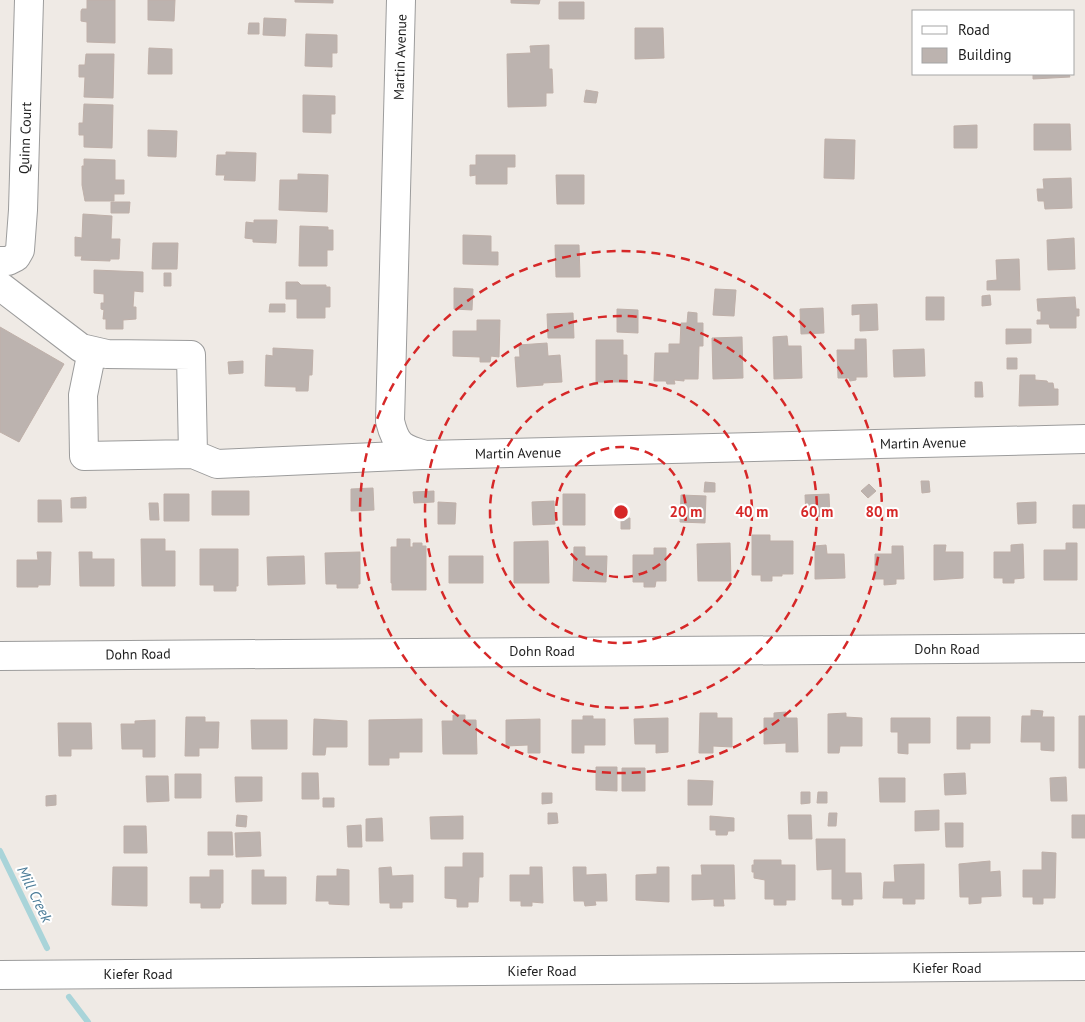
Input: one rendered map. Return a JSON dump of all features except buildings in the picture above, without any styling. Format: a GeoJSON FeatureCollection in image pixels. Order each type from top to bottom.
{"type":"FeatureCollection","features":[{"type":"Feature","properties":{"kind":"street","name":"Quinn Court"},"geometry":{"type":"LineString","coordinates":[[5,290],[18,278],[10,256],[23,210],[29,0]]}},
{"type":"Feature","properties":{"kind":"street","name":"Martin Avenue"},"geometry":{"type":"LineString","coordinates":[[401,0],[390,421],[396,437],[406,450],[425,455],[1085,440]]}},
{"type":"Feature","properties":{"kind":"street"},"geometry":{"type":"LineString","coordinates":[[5,290],[81,348],[107,354],[191,355],[194,454]]}},
{"type":"Feature","properties":{"kind":"street"},"geometry":{"type":"LineString","coordinates":[[92,351],[83,396],[84,456],[194,454],[217,464],[425,455]]}},
{"type":"Feature","properties":{"kind":"street","name":"Dohn Road"},"geometry":{"type":"LineString","coordinates":[[0,656],[1085,648]]}},
{"type":"Feature","properties":{"kind":"street","name":"Kiefer Road"},"geometry":{"type":"LineString","coordinates":[[0,975],[1085,966]]}},
{"type":"Feature","properties":{"kind":"waterway","name":"Mill Creek"},"geometry":{"type":"LineString","coordinates":[[0,851],[47,948]]}},
{"type":"Feature","properties":{"kind":"waterway","name":"Mill Creek"},"geometry":{"type":"LineString","coordinates":[[69,997],[88,1022]]}}]}
